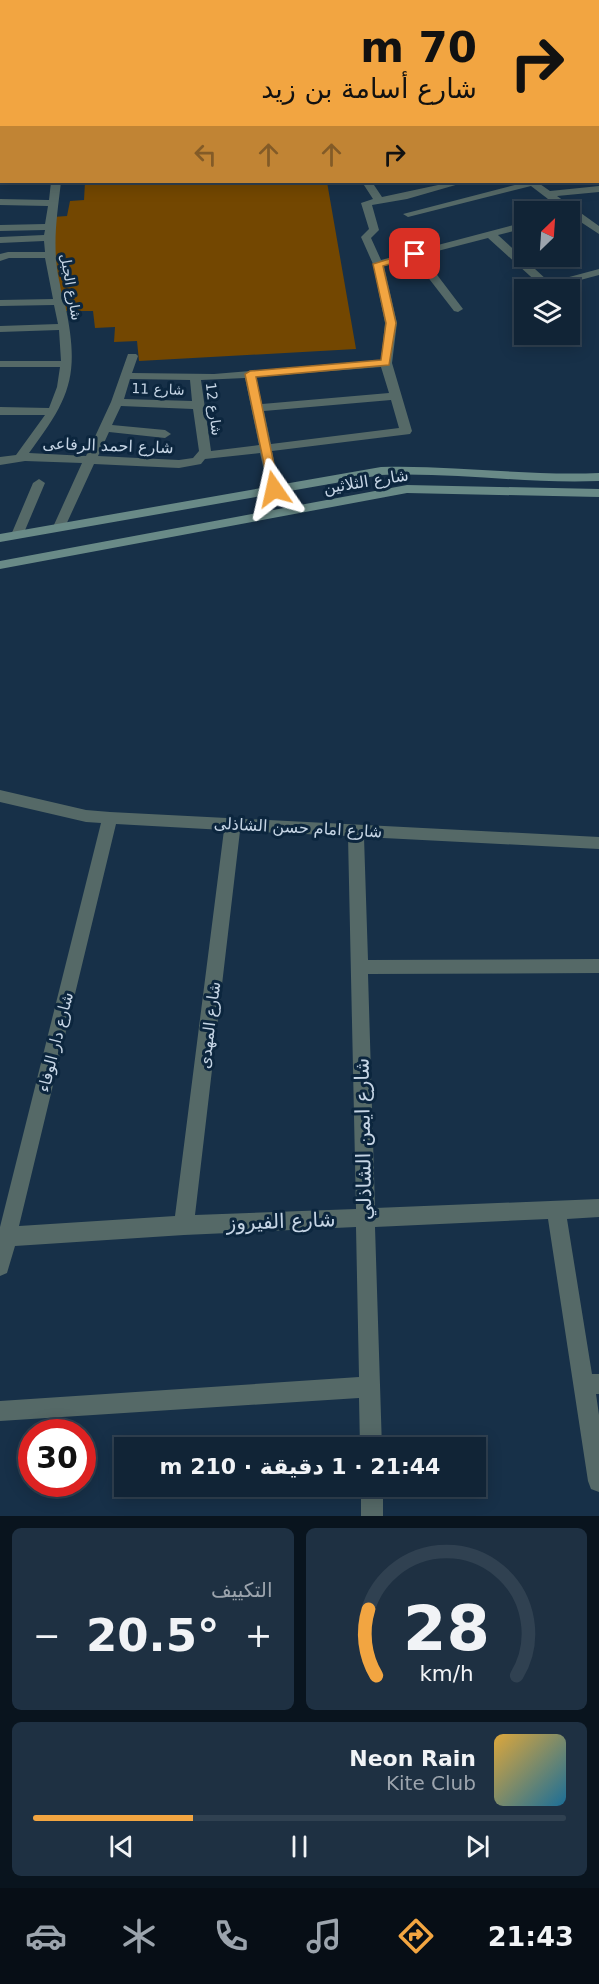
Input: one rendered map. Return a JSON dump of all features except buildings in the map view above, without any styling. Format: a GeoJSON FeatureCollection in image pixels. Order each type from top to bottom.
{"type":"FeatureCollection","features":[{"type":"Feature","properties":{"kind":"street","name":"شارع الجبل"},"geometry":{"type":"LineString","coordinates":[[20,458],[52,412],[63,387],[65,364],[61,302],[50,255],[50,232],[56,183]]}},
{"type":"Feature","properties":{"kind":"street"},"geometry":{"type":"LineString","coordinates":[[257,408],[394,396],[386,363],[391,323],[378,264],[366,237],[374,230],[367,183]]}},
{"type":"Feature","properties":{"kind":"street"},"geometry":{"type":"LineString","coordinates":[[410,183],[421,192]]}},
{"type":"Feature","properties":{"kind":"street"},"geometry":{"type":"LineString","coordinates":[[371,202],[457,183]]}},
{"type":"Feature","properties":{"kind":"street"},"geometry":{"type":"LineString","coordinates":[[408,214],[528,183]]}},
{"type":"Feature","properties":{"kind":"street"},"geometry":{"type":"LineString","coordinates":[[533,183],[556,201]]}},
{"type":"Feature","properties":{"kind":"street"},"geometry":{"type":"LineString","coordinates":[[548,194],[599,189]]}},
{"type":"Feature","properties":{"kind":"street"},"geometry":{"type":"LineString","coordinates":[[392,199],[418,224]]}},
{"type":"Feature","properties":{"kind":"street"},"geometry":{"type":"LineString","coordinates":[[0,202],[54,202]]}},
{"type":"Feature","properties":{"kind":"street"},"geometry":{"type":"LineString","coordinates":[[580,219],[599,231]]}},
{"type":"Feature","properties":{"kind":"street"},"geometry":{"type":"LineString","coordinates":[[0,228],[50,232]]}},
{"type":"Feature","properties":{"kind":"street"},"geometry":{"type":"LineString","coordinates":[[378,264],[514,228]]}},
{"type":"Feature","properties":{"kind":"street"},"geometry":{"type":"LineString","coordinates":[[0,240],[50,232]]}},
{"type":"Feature","properties":{"kind":"street"},"geometry":{"type":"LineString","coordinates":[[490,234],[544,283],[558,284],[599,272]]}},
{"type":"Feature","properties":{"kind":"street"},"geometry":{"type":"LineString","coordinates":[[415,254],[458,309]]}},
{"type":"Feature","properties":{"kind":"street"},"geometry":{"type":"LineString","coordinates":[[0,258],[8,255],[50,255]]}},
{"type":"Feature","properties":{"kind":"street"},"geometry":{"type":"LineString","coordinates":[[0,303],[61,302]]}},
{"type":"Feature","properties":{"kind":"street"},"geometry":{"type":"LineString","coordinates":[[0,329],[63,327]]}},
{"type":"Feature","properties":{"kind":"street"},"geometry":{"type":"LineString","coordinates":[[59,527],[117,402],[132,356]]}},
{"type":"Feature","properties":{"kind":"street"},"geometry":{"type":"LineString","coordinates":[[126,376],[195,378],[386,363]]}},
{"type":"Feature","properties":{"kind":"street"},"geometry":{"type":"LineString","coordinates":[[0,364],[65,364]]}},
{"type":"Feature","properties":{"kind":"street"},"geometry":{"type":"LineString","coordinates":[[250,374],[274,489]]}},
{"type":"Feature","properties":{"kind":"street","name":"شارع 12"},"geometry":{"type":"LineString","coordinates":[[195,378],[203,451]]}},
{"type":"Feature","properties":{"kind":"street","name":"شارع احمد الرفاعى"},"geometry":{"type":"LineString","coordinates":[[0,461],[20,458],[179,464],[197,461],[203,451],[266,449],[401,434],[407,429],[394,396]]}},
{"type":"Feature","properties":{"kind":"street","name":"شارع 11"},"geometry":{"type":"LineString","coordinates":[[117,402],[199,405]]}},
{"type":"Feature","properties":{"kind":"street"},"geometry":{"type":"LineString","coordinates":[[0,411],[52,412]]}},
{"type":"Feature","properties":{"kind":"street"},"geometry":{"type":"LineString","coordinates":[[105,428],[165,434]]}},
{"type":"Feature","properties":{"kind":"street","name":"شارع الثلاثين"},"geometry":{"type":"LineString","coordinates":[[0,538],[363,473],[399,470],[437,470],[575,485],[599,493]]}},
{"type":"Feature","properties":{"kind":"street","name":"شارع الثلاثين"},"geometry":{"type":"LineString","coordinates":[[0,565],[407,489],[575,485],[599,477]]}},
{"type":"Feature","properties":{"kind":"street"},"geometry":{"type":"LineString","coordinates":[[17,535],[39,483]]}},
{"type":"Feature","properties":{"kind":"street","name":"شارع امام حسن الشاذلى"},"geometry":{"type":"LineString","coordinates":[[0,796],[86,816],[110,819],[599,843]]}},
{"type":"Feature","properties":{"kind":"street","name":"شارع دار الوفاء"},"geometry":{"type":"LineString","coordinates":[[0,1266],[4,1236],[110,819]]}},
{"type":"Feature","properties":{"kind":"street","name":"شارع المهدى"},"geometry":{"type":"LineString","coordinates":[[184,1225],[233,824]]}},
{"type":"Feature","properties":{"kind":"street","name":"شارع ايمن الشاذلي"},"geometry":{"type":"LineString","coordinates":[[356,830],[371,1437]]}},
{"type":"Feature","properties":{"kind":"street"},"geometry":{"type":"LineString","coordinates":[[359,968],[599,966]]}},
{"type":"Feature","properties":{"kind":"street","name":"شارع الفيروز"},"geometry":{"type":"LineString","coordinates":[[4,1236],[184,1225],[599,1208]]}},
{"type":"Feature","properties":{"kind":"street"},"geometry":{"type":"LineString","coordinates":[[556,1210],[591,1384],[599,1481]]}},
{"type":"Feature","properties":{"kind":"street"},"geometry":{"type":"LineString","coordinates":[[0,1411],[369,1387]]}},
{"type":"Feature","properties":{"kind":"street"},"geometry":{"type":"LineString","coordinates":[[372,1497],[372,1516]]}},
{"type":"Feature","properties":{"kind":"shaded area"},"geometry":{"type":"Polygon","coordinates":[[[85,183],[327,183],[356,349],[139,361],[137,341],[114,342],[115,327],[95,328],[93,311],[61,311],[50,261],[53,217],[67,216],[70,201],[84,200],[85,183]]]}},
{"type":"Feature","properties":{"kind":"route"},"geometry":{"type":"LineString","coordinates":[[274,489],[250,374],[386,363],[391,323],[378,264],[415,254]]}}]}
